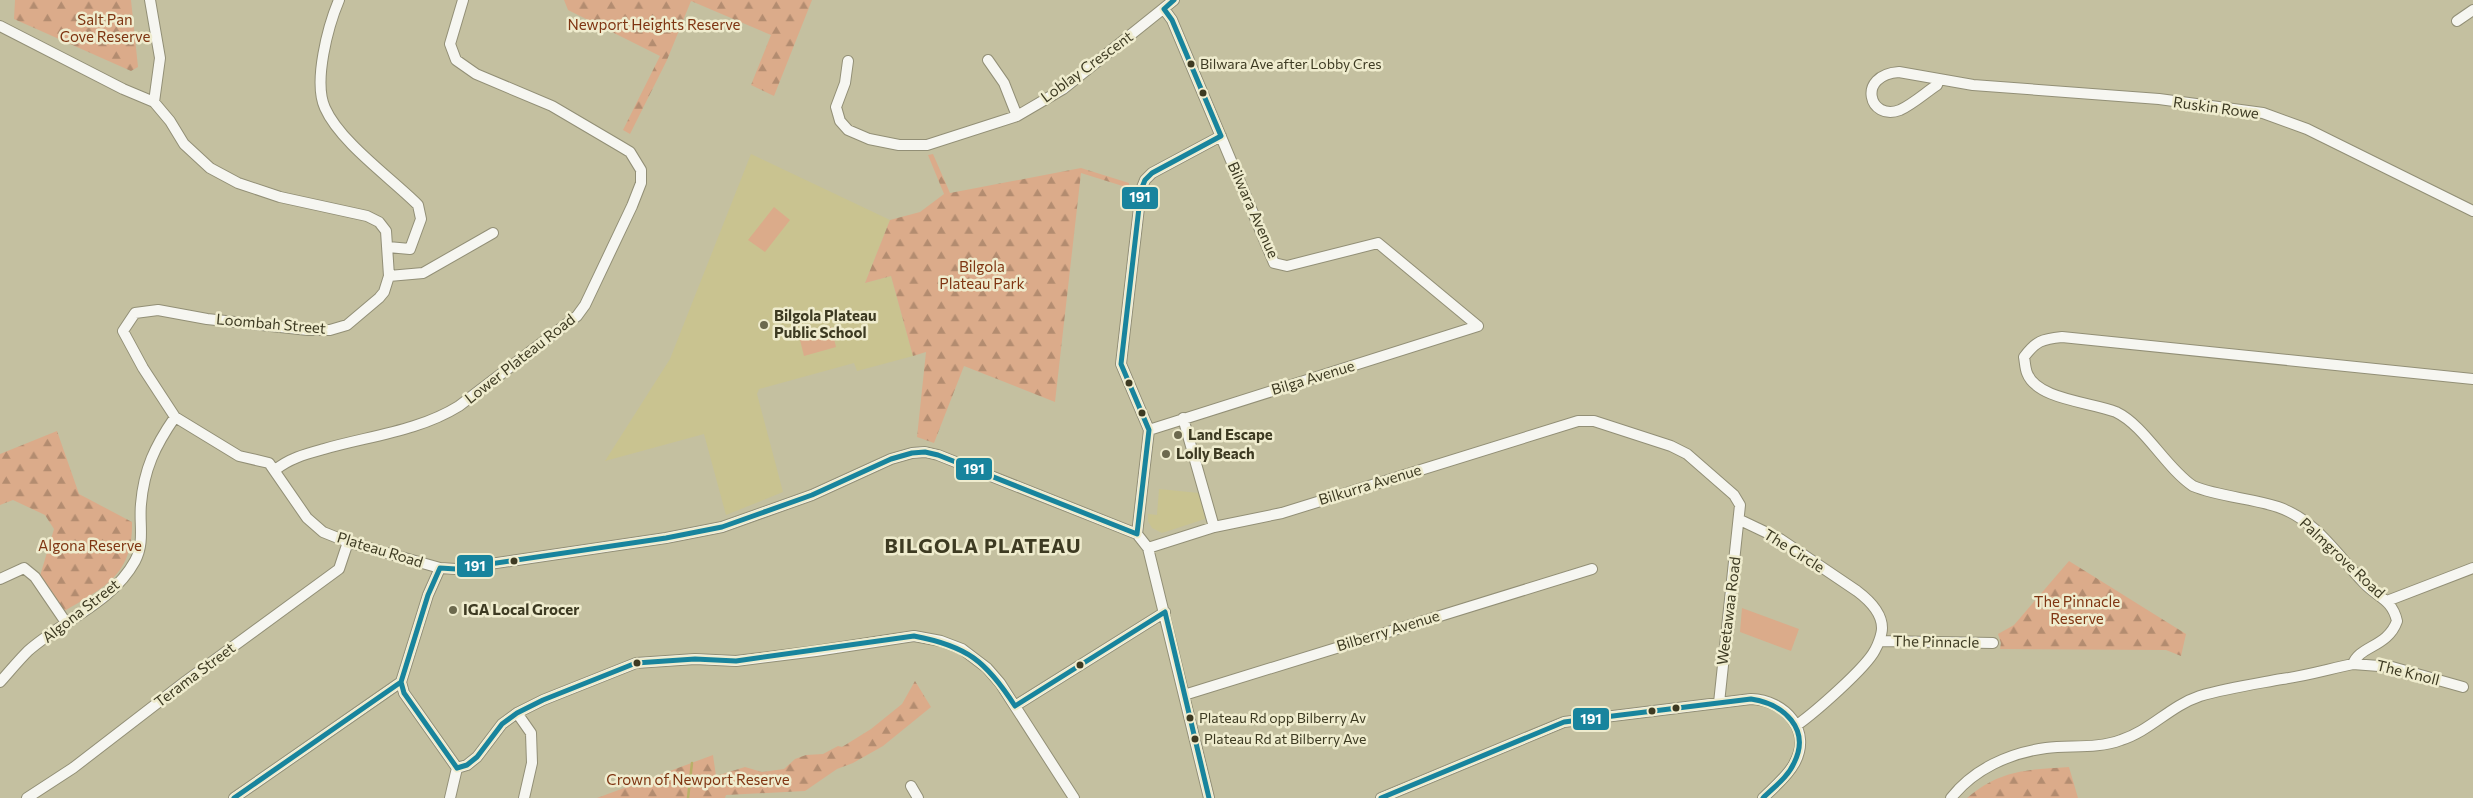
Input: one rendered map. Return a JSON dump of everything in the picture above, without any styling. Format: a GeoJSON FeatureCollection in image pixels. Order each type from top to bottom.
{"type":"FeatureCollection","features":[{"type":"Feature","properties":{"kind":"street"},"geometry":{"type":"LineString","coordinates":[[0,26],[122,89],[154,102],[160,58],[150,0]]}},
{"type":"Feature","properties":{"kind":"street"},"geometry":{"type":"LineString","coordinates":[[339,0],[331,22],[321,80],[324,107],[338,129],[418,204],[421,219],[410,249],[388,247]]}},
{"type":"Feature","properties":{"kind":"street","name":"Lower Plateau Road"},"geometry":{"type":"LineString","coordinates":[[275,470],[286,461],[308,454],[431,421],[459,406],[577,316],[585,305],[632,206],[640,183],[641,170],[630,152],[552,106],[476,74],[456,60],[450,44],[463,0]]}},
{"type":"Feature","properties":{"kind":"street"},"geometry":{"type":"LineString","coordinates":[[1164,9],[1174,0]]}},
{"type":"Feature","properties":{"kind":"street","name":"Loblay Crescent"},"geometry":{"type":"LineString","coordinates":[[848,61],[845,83],[836,107],[840,121],[848,130],[869,139],[899,145],[927,145],[1017,116],[1063,89],[1164,9]]}},
{"type":"Feature","properties":{"kind":"street","name":"Bilwara Avenue"},"geometry":{"type":"LineString","coordinates":[[1164,9],[1172,20],[1274,263],[1287,266],[1378,243],[1478,326]]}},
{"type":"Feature","properties":{"kind":"street"},"geometry":{"type":"LineString","coordinates":[[2457,21],[2473,10]]}},
{"type":"Feature","properties":{"kind":"street"},"geometry":{"type":"LineString","coordinates":[[988,60],[1004,83],[1017,116]]}},
{"type":"Feature","properties":{"kind":"street","name":"Ruskin Rowe"},"geometry":{"type":"LineString","coordinates":[[1939,79],[1937,86],[1899,110],[1884,110],[1873,103],[1871,96],[1873,85],[1887,73],[1899,72],[1939,79],[1973,85],[2159,100],[2262,114],[2307,129],[2473,212]]}},
{"type":"Feature","properties":{"kind":"street","name":"Loombah Street"},"geometry":{"type":"LineString","coordinates":[[154,102],[170,121],[184,144],[210,168],[238,183],[280,197],[366,216],[379,222],[386,231],[389,276],[384,292],[348,325],[330,330],[252,325],[158,310],[135,313],[123,332],[143,368],[175,417],[239,456],[264,460],[275,470]]}},
{"type":"Feature","properties":{"kind":"street"},"geometry":{"type":"LineString","coordinates":[[1209,798],[1148,548],[1137,534],[1149,430],[1121,364],[1141,190],[1145,180],[1152,173],[1221,136]]}},
{"type":"Feature","properties":{"kind":"street"},"geometry":{"type":"LineString","coordinates":[[389,276],[423,273],[493,232]]}},
{"type":"Feature","properties":{"kind":"street","name":"Bilga Avenue"},"geometry":{"type":"LineString","coordinates":[[1149,430],[1478,326]]}},
{"type":"Feature","properties":{"kind":"street","name":"Palmgrove Road"},"geometry":{"type":"LineString","coordinates":[[1951,798],[1963,783],[1983,769],[2002,760],[2045,748],[2088,746],[2120,741],[2140,732],[2171,709],[2200,696],[2353,664],[2358,656],[2388,638],[2398,621],[2392,605],[2366,585],[2326,539],[2298,516],[2277,507],[2193,486],[2182,479],[2140,432],[2116,413],[2062,397],[2041,388],[2027,374],[2024,357],[2033,344],[2048,338],[2062,337],[2473,379]]}},
{"type":"Feature","properties":{"kind":"street","name":"Algona Street"},"geometry":{"type":"LineString","coordinates":[[0,682],[29,651],[109,593],[124,578],[136,559],[142,537],[141,506],[145,479],[156,444],[175,417]]}},
{"type":"Feature","properties":{"kind":"street"},"geometry":{"type":"LineString","coordinates":[[1183,418],[1214,527]]}},
{"type":"Feature","properties":{"kind":"street","name":"Bilkurra Avenue"},"geometry":{"type":"LineString","coordinates":[[1148,548],[1214,527],[1282,513],[1578,421],[1591,422],[1671,446],[1687,454],[1738,501],[1740,505],[1740,520]]}},
{"type":"Feature","properties":{"kind":"street","name":"Plateau Road"},"geometry":{"type":"LineString","coordinates":[[275,470],[308,518],[324,532],[348,542],[440,568],[465,568],[666,538],[722,527],[812,496],[847,481],[877,465],[912,452],[938,455],[1137,534]]}},
{"type":"Feature","properties":{"kind":"street","name":"The Circle"},"geometry":{"type":"LineString","coordinates":[[1740,520],[1780,539],[1869,600],[1879,614],[1882,629],[1875,650],[1865,663],[1811,716],[1796,725]]}},
{"type":"Feature","properties":{"kind":"street","name":"Weetawaa Road"},"geometry":{"type":"LineString","coordinates":[[1719,703],[1740,520]]}},
{"type":"Feature","properties":{"kind":"street","name":"Terama Street"},"geometry":{"type":"LineString","coordinates":[[27,798],[73,768],[181,685],[340,569],[348,542]]}},
{"type":"Feature","properties":{"kind":"street"},"geometry":{"type":"LineString","coordinates":[[0,578],[24,568],[35,577],[67,624]]}},
{"type":"Feature","properties":{"kind":"street"},"geometry":{"type":"LineString","coordinates":[[440,568],[428,595],[401,682],[404,693],[457,768],[450,798]]}},
{"type":"Feature","properties":{"kind":"street"},"geometry":{"type":"LineString","coordinates":[[2387,601],[2473,568]]}},
{"type":"Feature","properties":{"kind":"street","name":"Bilberry Avenue"},"geometry":{"type":"LineString","coordinates":[[1184,694],[1592,569]]}},
{"type":"Feature","properties":{"kind":"street"},"geometry":{"type":"LineString","coordinates":[[1015,706],[1165,612]]}},
{"type":"Feature","properties":{"kind":"street"},"geometry":{"type":"LineString","coordinates":[[457,768],[467,765],[477,757],[502,724],[517,713],[543,700],[636,663],[695,659],[736,661],[816,652],[914,636],[942,640],[962,649],[987,668],[1000,682],[1074,798]]}},
{"type":"Feature","properties":{"kind":"street","name":"The Pinnacle"},"geometry":{"type":"LineString","coordinates":[[1878,641],[1992,642]]}},
{"type":"Feature","properties":{"kind":"street","name":"The Knoll"},"geometry":{"type":"LineString","coordinates":[[2353,664],[2392,667],[2463,687]]}},
{"type":"Feature","properties":{"kind":"street"},"geometry":{"type":"LineString","coordinates":[[234,798],[401,682]]}},
{"type":"Feature","properties":{"kind":"street"},"geometry":{"type":"LineString","coordinates":[[1381,798],[1564,722],[1762,699],[1778,705],[1788,714],[1796,725],[1800,740],[1800,753],[1794,766],[1763,798]]}},
{"type":"Feature","properties":{"kind":"street"},"geometry":{"type":"LineString","coordinates":[[517,713],[531,733],[532,763],[524,798]]}},
{"type":"Feature","properties":{"kind":"street"},"geometry":{"type":"LineString","coordinates":[[911,786],[918,798]]}},
{"type":"Feature","properties":{"kind":"shaded area","name":"Bilgola Plateau Public School"},"geometry":{"type":"Polygon","coordinates":[[[751,154],[890,220],[865,283],[891,276],[913,356],[857,371],[854,363],[759,389],[757,394],[783,492],[726,515],[704,434],[605,461],[670,359],[751,154]]]}},
{"type":"Feature","properties":{"kind":"shaded area"},"geometry":{"type":"Polygon","coordinates":[[[1159,489],[1199,493],[1205,519],[1162,533],[1152,528],[1148,521],[1148,514],[1157,515],[1159,489]]]}},
{"type":"Feature","properties":{"kind":"green space","name":"Salt Pan Cove Reserve"},"geometry":{"type":"Polygon","coordinates":[[[15,0],[131,0],[138,67],[131,71],[14,19],[15,0]]]}},
{"type":"Feature","properties":{"kind":"green space","name":"Newport Heights Reserve"},"geometry":{"type":"Polygon","coordinates":[[[564,0],[812,0],[774,96],[751,85],[771,35],[691,1],[667,60],[630,134],[623,130],[660,56],[568,10],[564,0]]]}},
{"type":"Feature","properties":{"kind":"green space","name":"Bilgola Plateau Park"},"geometry":{"type":"Polygon","coordinates":[[[933,154],[950,193],[1081,168],[1129,183],[1129,188],[1081,173],[1055,402],[964,366],[934,443],[917,437],[926,352],[913,356],[891,276],[865,283],[890,220],[920,212],[944,194],[928,155],[933,154]]]}},
{"type":"Feature","properties":{"kind":"green space"},"geometry":{"type":"Polygon","coordinates":[[[774,207],[790,220],[765,252],[748,240],[774,207]]]}},
{"type":"Feature","properties":{"kind":"green space"},"geometry":{"type":"Polygon","coordinates":[[[831,327],[836,347],[804,356],[799,336],[831,327]]]}},
{"type":"Feature","properties":{"kind":"green space","name":"Algona Reserve"},"geometry":{"type":"Polygon","coordinates":[[[57,431],[79,494],[132,522],[131,540],[121,568],[103,587],[63,612],[40,576],[54,529],[45,515],[13,500],[0,505],[0,454],[57,431]]]}},
{"type":"Feature","properties":{"kind":"green space","name":"The Pinnacle Reserve"},"geometry":{"type":"Polygon","coordinates":[[[2069,561],[2186,634],[2181,656],[2166,650],[2000,649],[2001,643],[1998,634],[2014,625],[2069,561]]]}},
{"type":"Feature","properties":{"kind":"green space"},"geometry":{"type":"Polygon","coordinates":[[[1742,608],[1799,629],[1791,651],[1740,632],[1742,608]]]}},
{"type":"Feature","properties":{"kind":"green space","name":"Crown of Newport Reserve"},"geometry":{"type":"Polygon","coordinates":[[[915,681],[931,707],[883,746],[853,763],[837,769],[805,791],[726,795],[725,798],[597,798],[713,755],[716,776],[745,767],[762,772],[784,769],[795,759],[806,755],[823,754],[838,746],[842,747],[871,729],[902,704],[915,681]]]}},
{"type":"Feature","properties":{"kind":"green space"},"geometry":{"type":"Polygon","coordinates":[[[2069,767],[2078,798],[1967,798],[1979,788],[2003,776],[2027,770],[2069,767]]]}},
{"type":"Feature","properties":{"kind":"waterway"},"geometry":{"type":"LineString","coordinates":[[688,798],[692,763]]}},
{"type":"Feature","properties":{"kind":"transit line","name":"191"},"geometry":{"type":"LineString","coordinates":[[457,768],[404,693],[401,682],[428,595],[440,568],[456,569],[666,538],[722,527],[812,495],[891,459],[912,453],[925,452],[938,455],[1137,534],[1149,430],[1121,364],[1141,190],[1145,180],[1152,173],[1221,136],[1172,20],[1164,9],[1174,0]]}},
{"type":"Feature","properties":{"kind":"transit line","name":"191"},"geometry":{"type":"LineString","coordinates":[[457,768],[467,765],[477,757],[502,724],[517,713],[543,700],[636,663],[695,659],[736,661],[914,636],[948,645],[974,658],[994,677],[1015,706],[1165,612],[1209,798]]}},
{"type":"Feature","properties":{"kind":"transit line","name":"191"},"geometry":{"type":"LineString","coordinates":[[234,798],[401,682]]}},
{"type":"Feature","properties":{"kind":"transit line","name":"191"},"geometry":{"type":"LineString","coordinates":[[1381,798],[1564,722],[1751,699],[1774,706],[1784,712],[1797,729],[1799,739],[1798,751],[1791,768],[1763,798]]}},
{"type":"Feature","properties":{"kind":"place","name":"Bilwara Ave after Lobby Cres"},"geometry":{"type":"Point","coordinates":[1191,64]}},
{"type":"Feature","properties":{"kind":"place","name":"Bilgola Plateau Public School"},"geometry":{"type":"Point","coordinates":[764,325]}},
{"type":"Feature","properties":{"kind":"place","name":"Land Escape"},"geometry":{"type":"Point","coordinates":[1178,435]}},
{"type":"Feature","properties":{"kind":"place","name":"Lolly Beach"},"geometry":{"type":"Point","coordinates":[1166,454]}},
{"type":"Feature","properties":{"kind":"place","name":"IGA Local Grocer"},"geometry":{"type":"Point","coordinates":[453,610]}},
{"type":"Feature","properties":{"kind":"place","name":"Plateau Rd opp Bilberry Av"},"geometry":{"type":"Point","coordinates":[1190,718]}},
{"type":"Feature","properties":{"kind":"place","name":"Plateau Rd at Bilberry Ave"},"geometry":{"type":"Point","coordinates":[1195,739]}},
{"type":"Feature","properties":{"kind":"district","name":"BILGOLA PLATEAU"},"geometry":{"type":"Point","coordinates":[983,546]}}]}
